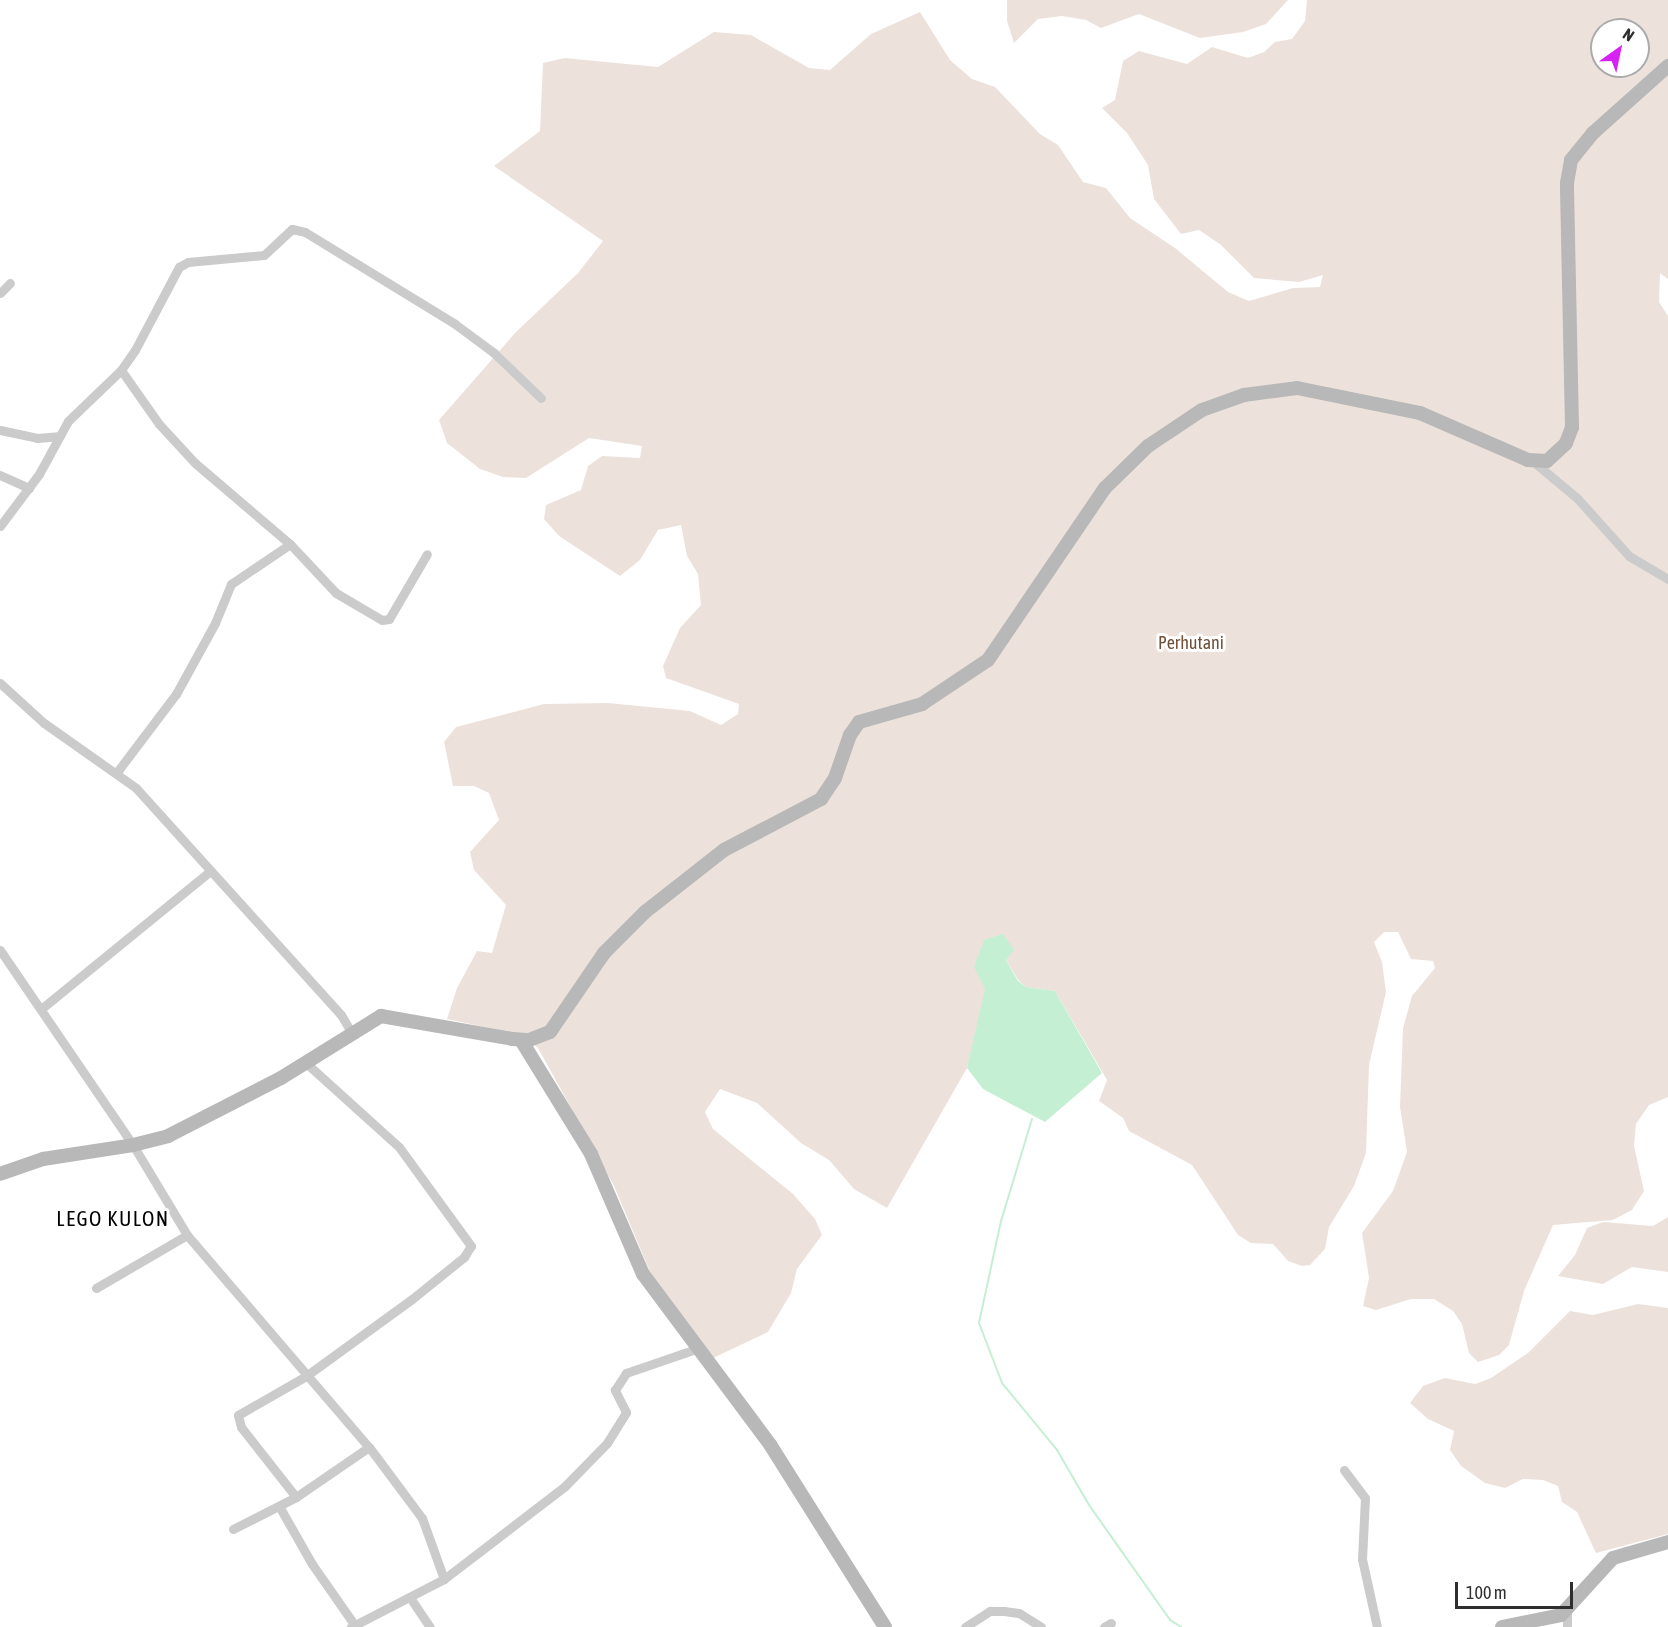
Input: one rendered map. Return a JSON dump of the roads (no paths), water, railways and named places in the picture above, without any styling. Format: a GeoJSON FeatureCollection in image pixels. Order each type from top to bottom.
{"type":"FeatureCollection","features":[{"type":"Feature","properties":{"kind":"street"},"geometry":{"type":"LineString","coordinates":[[1535,463],[1547,461],[1559,453],[1572,427],[1567,183],[1571,160],[1593,133],[1668,66]]}},
{"type":"Feature","properties":{"kind":"street"},"geometry":{"type":"LineString","coordinates":[[0,526],[29,488],[58,436],[76,411],[121,370],[183,264],[264,255],[287,231],[299,230],[455,324],[542,398]]}},
{"type":"Feature","properties":{"kind":"street"},"geometry":{"type":"LineString","coordinates":[[0,293],[10,283]]}},
{"type":"Feature","properties":{"kind":"street"},"geometry":{"type":"LineString","coordinates":[[121,370],[159,424],[195,463],[290,544],[331,589],[382,620],[392,616],[427,555]]}},
{"type":"Feature","properties":{"kind":"street"},"geometry":{"type":"LineString","coordinates":[[0,1174],[43,1159],[133,1145],[204,1120],[384,1015],[522,1040],[542,1036],[558,1026],[604,953],[645,912],[724,850],[821,799],[835,778],[849,735],[859,722],[922,704],[980,668],[1024,610],[1105,488],[1148,446],[1203,410],[1244,395],[1297,388],[1420,413],[1535,463],[1577,498],[1629,556],[1668,579]]}},
{"type":"Feature","properties":{"kind":"street"},"geometry":{"type":"LineString","coordinates":[[0,430],[37,438],[58,436]]}},
{"type":"Feature","properties":{"kind":"street"},"geometry":{"type":"LineString","coordinates":[[0,475],[29,488]]}},
{"type":"Feature","properties":{"kind":"street"},"geometry":{"type":"LineString","coordinates":[[117,772],[176,694],[215,622],[231,584],[290,544]]}},
{"type":"Feature","properties":{"kind":"street"},"geometry":{"type":"LineString","coordinates":[[0,682],[44,723],[117,772],[151,803],[341,1015],[352,1033]]}},
{"type":"Feature","properties":{"kind":"street"},"geometry":{"type":"LineString","coordinates":[[41,1009],[210,871]]}},
{"type":"Feature","properties":{"kind":"street"},"geometry":{"type":"LineString","coordinates":[[0,950],[133,1145],[187,1235],[369,1447],[422,1518],[444,1579]]}},
{"type":"Feature","properties":{"kind":"street"},"geometry":{"type":"LineString","coordinates":[[522,1040],[591,1154],[643,1274],[771,1446],[885,1627]]}},
{"type":"Feature","properties":{"kind":"street"},"geometry":{"type":"LineString","coordinates":[[296,1497],[241,1427],[238,1415],[306,1376],[412,1299],[464,1257],[471,1246],[399,1147],[305,1062]]}},
{"type":"Feature","properties":{"kind":"street"},"geometry":{"type":"LineString","coordinates":[[96,1288],[187,1235]]}},
{"type":"Feature","properties":{"kind":"street"},"geometry":{"type":"LineString","coordinates":[[279,1506],[312,1564],[354,1626],[411,1599],[444,1579],[565,1486],[607,1443],[626,1412],[615,1390],[626,1373],[699,1348]]}},
{"type":"Feature","properties":{"kind":"street"},"geometry":{"type":"LineString","coordinates":[[233,1529],[296,1497],[369,1447]]}},
{"type":"Feature","properties":{"kind":"street"},"geometry":{"type":"LineString","coordinates":[[1344,1470],[1365,1498],[1362,1559],[1377,1627]]}},
{"type":"Feature","properties":{"kind":"street"},"geometry":{"type":"LineString","coordinates":[[1502,1627],[1546,1620],[1567,1610],[1613,1558],[1668,1542]]}},
{"type":"Feature","properties":{"kind":"street"},"geometry":{"type":"LineString","coordinates":[[411,1599],[430,1627]]}},
{"type":"Feature","properties":{"kind":"street"},"geometry":{"type":"LineString","coordinates":[[1567,1610],[1567,1627]]}},
{"type":"Feature","properties":{"kind":"street"},"geometry":{"type":"LineString","coordinates":[[965,1627],[990,1611],[1019,1613],[1041,1627]]}},
{"type":"Feature","properties":{"kind":"waterway"},"geometry":{"type":"LineString","coordinates":[[1032,1119],[1001,1221],[979,1323],[1002,1383],[1057,1450],[1089,1505],[1170,1620],[1181,1627]]}},
{"type":"Feature","properties":{"kind":"district","name":"LEGO KULON"},"geometry":{"type":"Point","coordinates":[113,1218]}},
{"type":"Feature","properties":{"kind":"park label","name":"Perhutani"},"geometry":{"type":"Point","coordinates":[1191,643]}}]}
